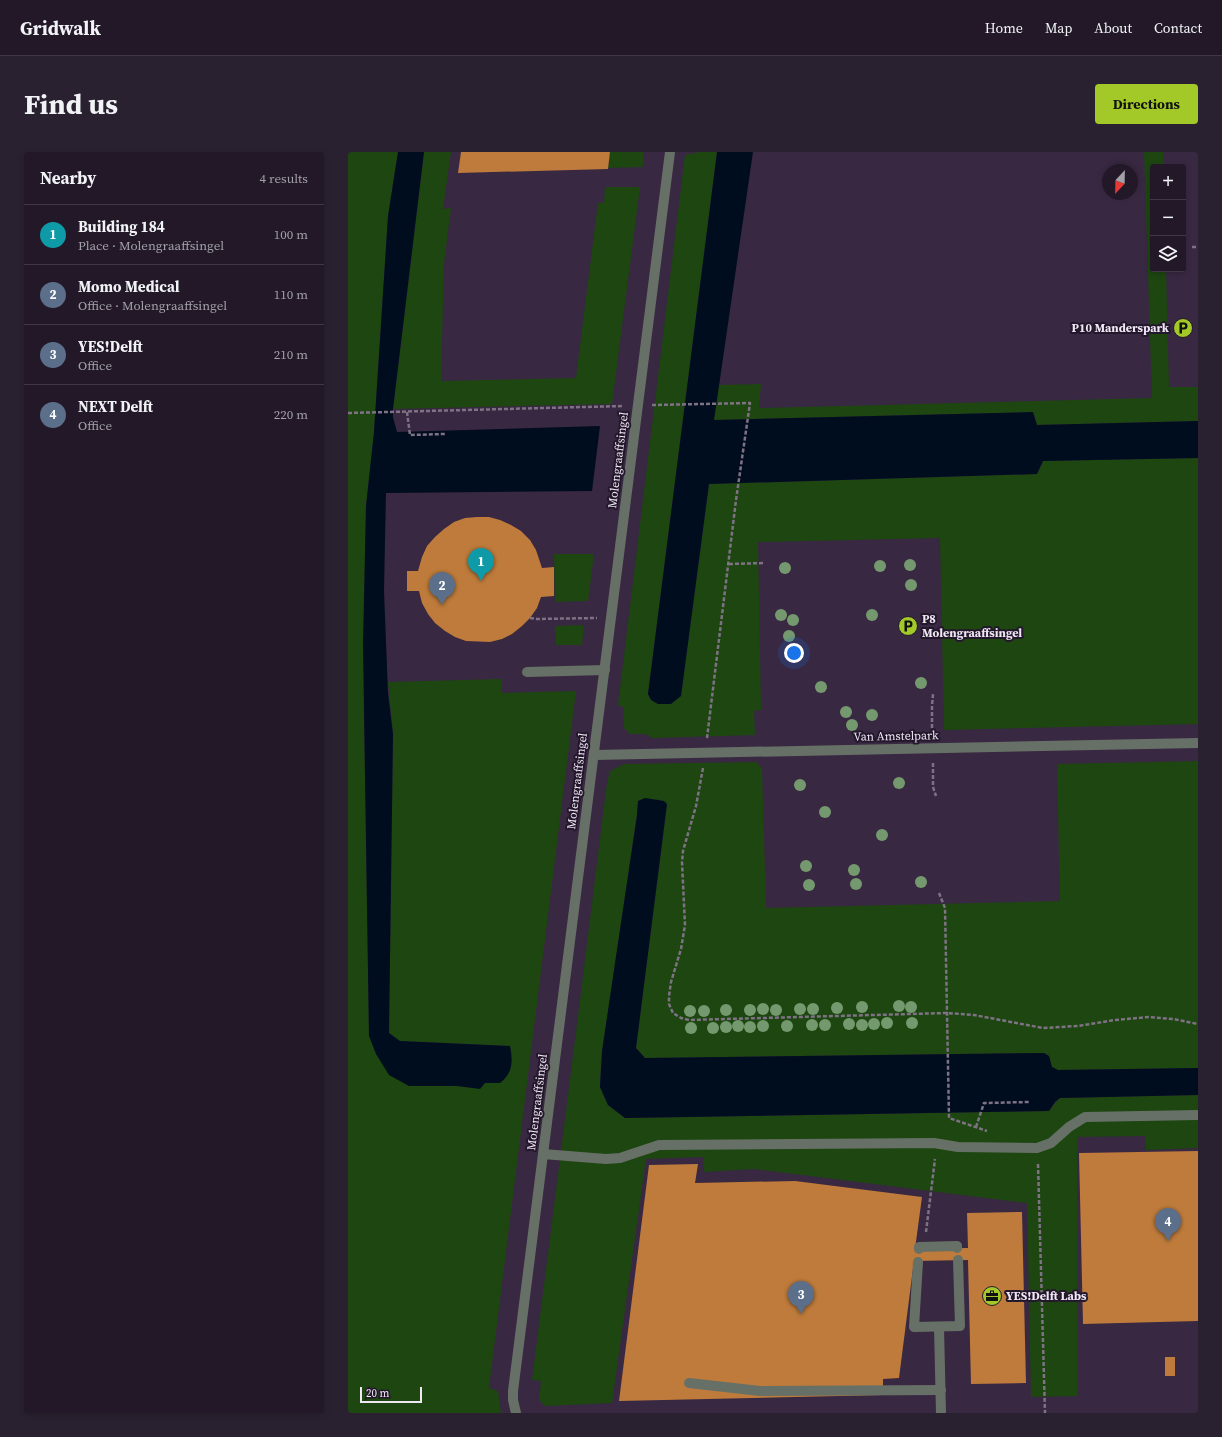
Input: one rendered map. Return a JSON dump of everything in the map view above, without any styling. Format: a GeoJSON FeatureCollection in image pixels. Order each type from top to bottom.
{"type":"FeatureCollection","features":[{"type":"Feature","properties":{"kind":"street","name":"Molengraaffsingel"},"geometry":{"type":"LineString","coordinates":[[516,1413],[513,1400],[513,1391],[670,152]]}},
{"type":"Feature","properties":{"kind":"street"},"geometry":{"type":"LineString","coordinates":[[527,672],[605,670]]}},
{"type":"Feature","properties":{"kind":"street","name":"Van Amstelpark"},"geometry":{"type":"LineString","coordinates":[[594,755],[932,749],[1198,742]]}},
{"type":"Feature","properties":{"kind":"street"},"geometry":{"type":"LineString","coordinates":[[543,1154],[606,1159],[620,1158],[659,1145],[934,1143],[958,1147],[1037,1148],[1051,1143],[1069,1127],[1085,1117],[1198,1115]]}},
{"type":"Feature","properties":{"kind":"street"},"geometry":{"type":"LineString","coordinates":[[922,1248],[957,1246],[958,1248]]}},
{"type":"Feature","properties":{"kind":"street"},"geometry":{"type":"LineString","coordinates":[[918,1262],[914,1327],[960,1326],[958,1260]]}},
{"type":"Feature","properties":{"kind":"street"},"geometry":{"type":"LineString","coordinates":[[939,1327],[941,1413]]}},
{"type":"Feature","properties":{"kind":"street"},"geometry":{"type":"LineString","coordinates":[[689,1383],[760,1391],[941,1390]]}},
{"type":"Feature","properties":{"kind":"path"},"geometry":{"type":"LineString","coordinates":[[1192,247],[1198,247]]}},
{"type":"Feature","properties":{"kind":"path"},"geometry":{"type":"LineString","coordinates":[[348,413],[750,403],[736,500],[706,753],[699,793],[682,862],[686,925],[681,949],[671,982],[669,1004],[672,1013],[681,1018],[690,1020],[947,1013],[974,1015],[1043,1028],[1078,1026],[1115,1020],[1150,1017],[1173,1019],[1198,1024]]}},
{"type":"Feature","properties":{"kind":"path"},"geometry":{"type":"LineString","coordinates":[[407,412],[410,435],[445,434]]}},
{"type":"Feature","properties":{"kind":"path"},"geometry":{"type":"LineString","coordinates":[[729,564],[765,563]]}},
{"type":"Feature","properties":{"kind":"path"},"geometry":{"type":"LineString","coordinates":[[530,618],[578,618]]}},
{"type":"Feature","properties":{"kind":"path"},"geometry":{"type":"LineString","coordinates":[[933,694],[933,787],[936,796]]}},
{"type":"Feature","properties":{"kind":"path"},"geometry":{"type":"LineString","coordinates":[[939,894],[945,908],[949,1118],[990,1132]]}},
{"type":"Feature","properties":{"kind":"path"},"geometry":{"type":"LineString","coordinates":[[976,1127],[984,1103],[1029,1102]]}},
{"type":"Feature","properties":{"kind":"path"},"geometry":{"type":"LineString","coordinates":[[922,1248],[935,1160],[934,1143]]}},
{"type":"Feature","properties":{"kind":"path"},"geometry":{"type":"LineString","coordinates":[[1037,1148],[1045,1413]]}},
{"type":"Feature","properties":{"kind":"shaded area"},"geometry":{"type":"Polygon","coordinates":[[[361,152],[1198,152],[1198,1413],[348,1413],[348,344],[361,152]]]}},
{"type":"Feature","properties":{"kind":"green space"},"geometry":{"type":"Polygon","coordinates":[[[348,152],[398,152],[388,216],[374,432],[366,506],[364,708],[369,1036],[457,1086],[479,1088],[485,1083],[500,1083],[510,1046],[399,1041],[389,1033],[393,734],[388,682],[501,679],[501,693],[576,691],[489,1388],[498,1391],[501,1413],[348,1413],[348,152]]]}},
{"type":"Feature","properties":{"kind":"green space"},"geometry":{"type":"Polygon","coordinates":[[[424,152],[451,152],[443,209],[451,208],[444,264],[441,381],[576,378],[598,203],[604,203],[605,187],[640,187],[612,404],[393,409],[424,152]]]}},
{"type":"Feature","properties":{"kind":"green space"},"geometry":{"type":"Polygon","coordinates":[[[610,152],[644,152],[643,167],[608,168],[610,152]]]}},
{"type":"Feature","properties":{"kind":"green space"},"geometry":{"type":"Polygon","coordinates":[[[700,152],[717,152],[648,694],[651,700],[658,704],[681,696],[709,484],[1037,474],[1043,461],[1198,458],[1198,724],[944,730],[940,538],[758,542],[761,710],[754,711],[755,735],[652,738],[646,734],[630,734],[624,728],[623,707],[618,705],[685,155],[700,152]]]}},
{"type":"Feature","properties":{"kind":"green space"},"geometry":{"type":"Polygon","coordinates":[[[1144,152],[1163,152],[1164,164],[1150,164],[1150,272],[1166,272],[1169,387],[1198,387],[1198,421],[1037,425],[1033,412],[713,420],[718,385],[761,384],[759,408],[1152,398],[1144,152]]]}},
{"type":"Feature","properties":{"kind":"green space"},"geometry":{"type":"Polygon","coordinates":[[[554,554],[594,554],[588,601],[555,602],[554,554]]]}},
{"type":"Feature","properties":{"kind":"green space"},"geometry":{"type":"Polygon","coordinates":[[[584,625],[582,645],[556,645],[555,626],[584,625]]]}},
{"type":"Feature","properties":{"kind":"green space"},"geometry":{"type":"Polygon","coordinates":[[[1198,761],[1198,1068],[1058,1070],[1052,1067],[1049,1056],[1044,1053],[645,1058],[636,1048],[667,804],[653,799],[638,801],[601,1060],[600,1087],[608,1105],[625,1118],[1049,1111],[1060,1098],[1198,1095],[1198,1148],[1146,1150],[1145,1136],[1077,1137],[1077,1396],[1031,1397],[1027,1203],[753,1169],[704,1172],[703,1157],[646,1159],[612,1403],[545,1406],[539,1400],[541,1381],[532,1380],[607,783],[610,771],[624,764],[756,762],[762,768],[766,908],[1060,901],[1057,764],[1198,761]]]}},
{"type":"Feature","properties":{"kind":"water"},"geometry":{"type":"Polygon","coordinates":[[[398,152],[424,152],[393,409],[393,417],[397,432],[600,426],[592,491],[386,493],[384,591],[388,693],[393,734],[389,1033],[400,1041],[510,1046],[512,1062],[510,1071],[500,1083],[485,1083],[480,1089],[457,1086],[409,1086],[389,1075],[376,1054],[369,1036],[363,644],[366,506],[374,432],[388,216],[398,152]]]}},
{"type":"Feature","properties":{"kind":"water"},"geometry":{"type":"Polygon","coordinates":[[[717,152],[753,152],[714,420],[1033,412],[1037,425],[1198,421],[1198,458],[1043,461],[1037,474],[709,484],[681,696],[671,704],[658,704],[651,700],[648,694],[717,152]]]}},
{"type":"Feature","properties":{"kind":"water"},"geometry":{"type":"Polygon","coordinates":[[[645,798],[664,801],[667,804],[636,1048],[645,1058],[1044,1053],[1049,1056],[1052,1067],[1058,1070],[1198,1068],[1198,1095],[1060,1098],[1055,1102],[1049,1111],[625,1118],[608,1105],[600,1087],[602,1051],[638,801],[645,798]]]}},
{"type":"Feature","properties":{"kind":"building"},"geometry":{"type":"Polygon","coordinates":[[[461,152],[610,152],[608,169],[458,173],[461,152]]]}},
{"type":"Feature","properties":{"kind":"building"},"geometry":{"type":"Polygon","coordinates":[[[489,517],[500,520],[521,531],[530,540],[536,550],[542,568],[554,567],[554,596],[541,597],[537,608],[522,626],[512,634],[502,639],[490,642],[466,641],[445,631],[435,623],[428,614],[422,603],[419,591],[407,591],[407,571],[418,571],[427,546],[435,537],[454,522],[465,518],[489,517]]]}},
{"type":"Feature","properties":{"kind":"building"},"geometry":{"type":"Polygon","coordinates":[[[1198,1151],[1198,1321],[1083,1324],[1079,1153],[1198,1151]]]}},
{"type":"Feature","properties":{"kind":"building"},"geometry":{"type":"Polygon","coordinates":[[[698,1164],[695,1183],[795,1181],[922,1197],[915,1249],[968,1248],[967,1213],[1022,1212],[1026,1383],[971,1384],[968,1260],[914,1261],[899,1378],[883,1379],[883,1395],[619,1401],[649,1165],[698,1164]]]}},
{"type":"Feature","properties":{"kind":"building"},"geometry":{"type":"Polygon","coordinates":[[[1165,1357],[1175,1357],[1175,1376],[1165,1376],[1165,1357]]]}},
{"type":"Feature","properties":{"kind":"place","name":"P10 Manderspark"},"geometry":{"type":"Point","coordinates":[1183,328]}},
{"type":"Feature","properties":{"kind":"place","name":"Building 184"},"geometry":{"type":"Point","coordinates":[481,581]}},
{"type":"Feature","properties":{"kind":"place","name":"Momo Medical"},"geometry":{"type":"Point","coordinates":[442,605]}},
{"type":"Feature","properties":{"kind":"place","name":"P8 Molengraaffsingel"},"geometry":{"type":"Point","coordinates":[908,626]}},
{"type":"Feature","properties":{"kind":"place","name":"NEXT Delft"},"geometry":{"type":"Point","coordinates":[1168,1241]}},
{"type":"Feature","properties":{"kind":"place","name":"YES!Delft Labs"},"geometry":{"type":"Point","coordinates":[992,1296]}},
{"type":"Feature","properties":{"kind":"place","name":"YES!Delft"},"geometry":{"type":"Point","coordinates":[801,1314]}}]}
